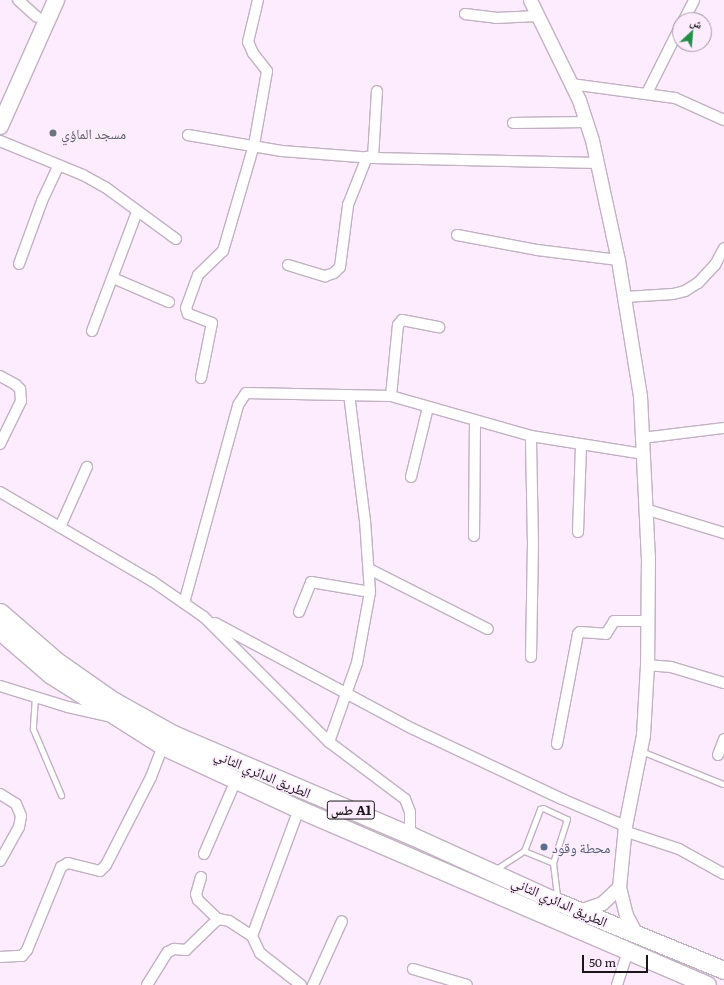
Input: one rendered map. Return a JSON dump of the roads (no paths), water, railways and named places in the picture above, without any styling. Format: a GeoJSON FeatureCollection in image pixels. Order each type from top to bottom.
{"type":"FeatureCollection","features":[{"type":"Feature","properties":{"kind":"highway","name":"الطريق الدائري الثاني"},"geometry":{"type":"LineString","coordinates":[[0,612],[58,662],[114,701],[173,734],[493,871],[558,902],[582,910],[724,970]]}},
{"type":"Feature","properties":{"kind":"highway","name":"الطريق الدائري الثاني"},"geometry":{"type":"LineString","coordinates":[[0,631],[51,675],[113,717],[163,746],[299,809],[707,985]]}},
{"type":"Feature","properties":{"kind":"highway"},"geometry":{"type":"LineString","coordinates":[[653,941],[724,974]]}},
{"type":"Feature","properties":{"kind":"main road"},"geometry":{"type":"LineString","coordinates":[[0,126],[44,0]]}},
{"type":"Feature","properties":{"kind":"main road"},"geometry":{"type":"LineString","coordinates":[[0,99],[56,0]]}},
{"type":"Feature","properties":{"kind":"street"},"geometry":{"type":"LineString","coordinates":[[18,0],[37,17]]}},
{"type":"Feature","properties":{"kind":"street"},"geometry":{"type":"LineString","coordinates":[[201,378],[212,323],[188,314],[186,308],[198,275],[223,251],[254,145],[267,71],[253,53],[248,42],[258,0]]}},
{"type":"Feature","properties":{"kind":"street"},"geometry":{"type":"LineString","coordinates":[[530,0],[571,84],[586,122],[598,163],[625,297],[640,396],[645,509],[647,665],[641,751],[625,828],[619,888],[626,915],[636,934]]}},
{"type":"Feature","properties":{"kind":"street"},"geometry":{"type":"LineString","coordinates":[[688,12],[694,0]]}},
{"type":"Feature","properties":{"kind":"street"},"geometry":{"type":"LineString","coordinates":[[465,14],[496,18],[537,16]]}},
{"type":"Feature","properties":{"kind":"street"},"geometry":{"type":"LineString","coordinates":[[647,93],[672,43]]}},
{"type":"Feature","properties":{"kind":"street"},"geometry":{"type":"LineString","coordinates":[[571,84],[647,93],[675,98],[724,120]]}},
{"type":"Feature","properties":{"kind":"street"},"geometry":{"type":"LineString","coordinates":[[288,265],[325,276],[334,273],[340,267],[348,205],[370,158],[376,92]]}},
{"type":"Feature","properties":{"kind":"street"},"geometry":{"type":"LineString","coordinates":[[513,124],[586,122]]}},
{"type":"Feature","properties":{"kind":"street"},"geometry":{"type":"LineString","coordinates":[[188,135],[254,145],[282,151],[370,158],[598,163]]}},
{"type":"Feature","properties":{"kind":"street"},"geometry":{"type":"LineString","coordinates":[[0,141],[83,175],[104,187],[176,239]]}},
{"type":"Feature","properties":{"kind":"street"},"geometry":{"type":"LineString","coordinates":[[19,264],[42,201],[58,166]]}},
{"type":"Feature","properties":{"kind":"street"},"geometry":{"type":"LineString","coordinates":[[92,330],[137,212]]}},
{"type":"Feature","properties":{"kind":"street"},"geometry":{"type":"LineString","coordinates":[[457,235],[537,250],[618,260]]}},
{"type":"Feature","properties":{"kind":"street"},"geometry":{"type":"LineString","coordinates":[[625,297],[673,294],[685,291],[698,283],[715,265],[724,248]]}},
{"type":"Feature","properties":{"kind":"street"},"geometry":{"type":"LineString","coordinates":[[113,278],[169,302]]}},
{"type":"Feature","properties":{"kind":"street"},"geometry":{"type":"LineString","coordinates":[[391,396],[398,324],[402,320],[439,327]]}},
{"type":"Feature","properties":{"kind":"street"},"geometry":{"type":"LineString","coordinates":[[0,376],[20,389],[21,401],[0,444]]}},
{"type":"Feature","properties":{"kind":"street"},"geometry":{"type":"LineString","coordinates":[[184,604],[242,397],[254,392],[391,396],[474,422],[530,436],[642,454]]}},
{"type":"Feature","properties":{"kind":"street"},"geometry":{"type":"LineString","coordinates":[[329,742],[348,694],[357,663],[370,592],[369,569],[349,395]]}},
{"type":"Feature","properties":{"kind":"street"},"geometry":{"type":"LineString","coordinates":[[411,477],[428,407]]}},
{"type":"Feature","properties":{"kind":"street"},"geometry":{"type":"LineString","coordinates":[[474,422],[474,536]]}},
{"type":"Feature","properties":{"kind":"street"},"geometry":{"type":"LineString","coordinates":[[642,438],[724,428]]}},
{"type":"Feature","properties":{"kind":"street"},"geometry":{"type":"LineString","coordinates":[[530,436],[533,544],[530,657]]}},
{"type":"Feature","properties":{"kind":"street"},"geometry":{"type":"LineString","coordinates":[[578,532],[581,445]]}},
{"type":"Feature","properties":{"kind":"street"},"geometry":{"type":"LineString","coordinates":[[60,527],[88,468]]}},
{"type":"Feature","properties":{"kind":"street"},"geometry":{"type":"LineString","coordinates":[[0,492],[152,581],[204,617],[348,694],[507,773],[625,828],[661,841],[724,874]]}},
{"type":"Feature","properties":{"kind":"street"},"geometry":{"type":"LineString","coordinates":[[645,509],[724,533]]}},
{"type":"Feature","properties":{"kind":"street"},"geometry":{"type":"LineString","coordinates":[[369,569],[488,629]]}},
{"type":"Feature","properties":{"kind":"street"},"geometry":{"type":"LineString","coordinates":[[299,612],[311,582],[370,592]]}},
{"type":"Feature","properties":{"kind":"street"},"geometry":{"type":"LineString","coordinates":[[204,617],[329,742],[405,799],[410,812],[410,835]]}},
{"type":"Feature","properties":{"kind":"street"},"geometry":{"type":"LineString","coordinates":[[557,744],[578,634],[580,632],[606,634],[611,622],[616,620],[647,621]]}},
{"type":"Feature","properties":{"kind":"street"},"geometry":{"type":"LineString","coordinates":[[647,665],[671,667],[724,683]]}},
{"type":"Feature","properties":{"kind":"street"},"geometry":{"type":"LineString","coordinates":[[0,686],[35,697],[113,717]]}},
{"type":"Feature","properties":{"kind":"street"},"geometry":{"type":"LineString","coordinates":[[718,755],[724,739]]}},
{"type":"Feature","properties":{"kind":"street"},"geometry":{"type":"LineString","coordinates":[[0,957],[22,956],[27,950],[61,867],[68,863],[100,871],[106,865],[151,777],[163,746]]}},
{"type":"Feature","properties":{"kind":"street"},"geometry":{"type":"LineString","coordinates":[[204,854],[236,780]]}},
{"type":"Feature","properties":{"kind":"street"},"geometry":{"type":"LineString","coordinates":[[0,794],[16,804],[21,816],[19,827],[0,861]]}},
{"type":"Feature","properties":{"kind":"street"},"geometry":{"type":"LineString","coordinates":[[252,936],[299,809]]}},
{"type":"Feature","properties":{"kind":"street"},"geometry":{"type":"LineString","coordinates":[[201,877],[196,894],[198,900],[218,919],[229,921],[252,936],[260,953],[301,985]]}},
{"type":"Feature","properties":{"kind":"street"},"geometry":{"type":"LineString","coordinates":[[582,910],[602,903],[619,888]]}},
{"type":"Feature","properties":{"kind":"street"},"geometry":{"type":"LineString","coordinates":[[147,985],[168,952],[174,949],[186,950],[218,919]]}},
{"type":"Feature","properties":{"kind":"street"},"geometry":{"type":"LineString","coordinates":[[313,985],[342,921]]}},
{"type":"Feature","properties":{"kind":"street"},"geometry":{"type":"LineString","coordinates":[[617,985],[628,951]]}},
{"type":"Feature","properties":{"kind":"street"},"geometry":{"type":"LineString","coordinates":[[413,969],[467,985]]}},
{"type":"Feature","properties":{"kind":"lane"},"geometry":{"type":"LineString","coordinates":[[35,697],[33,729],[61,795]]}},
{"type":"Feature","properties":{"kind":"lane"},"geometry":{"type":"LineString","coordinates":[[641,751],[723,784]]}},
{"type":"Feature","properties":{"kind":"lane"},"geometry":{"type":"LineString","coordinates":[[493,871],[524,851],[540,809],[543,808],[566,819],[553,863],[558,902]]}},
{"type":"Feature","properties":{"kind":"lane"},"geometry":{"type":"LineString","coordinates":[[524,851],[553,863]]}},
{"type":"Feature","properties":{"kind":"place","name":"مسجد الماؤي"},"geometry":{"type":"Point","coordinates":[53,133]}},
{"type":"Feature","properties":{"kind":"place","name":"محطة وقود"},"geometry":{"type":"Point","coordinates":[544,847]}}]}
